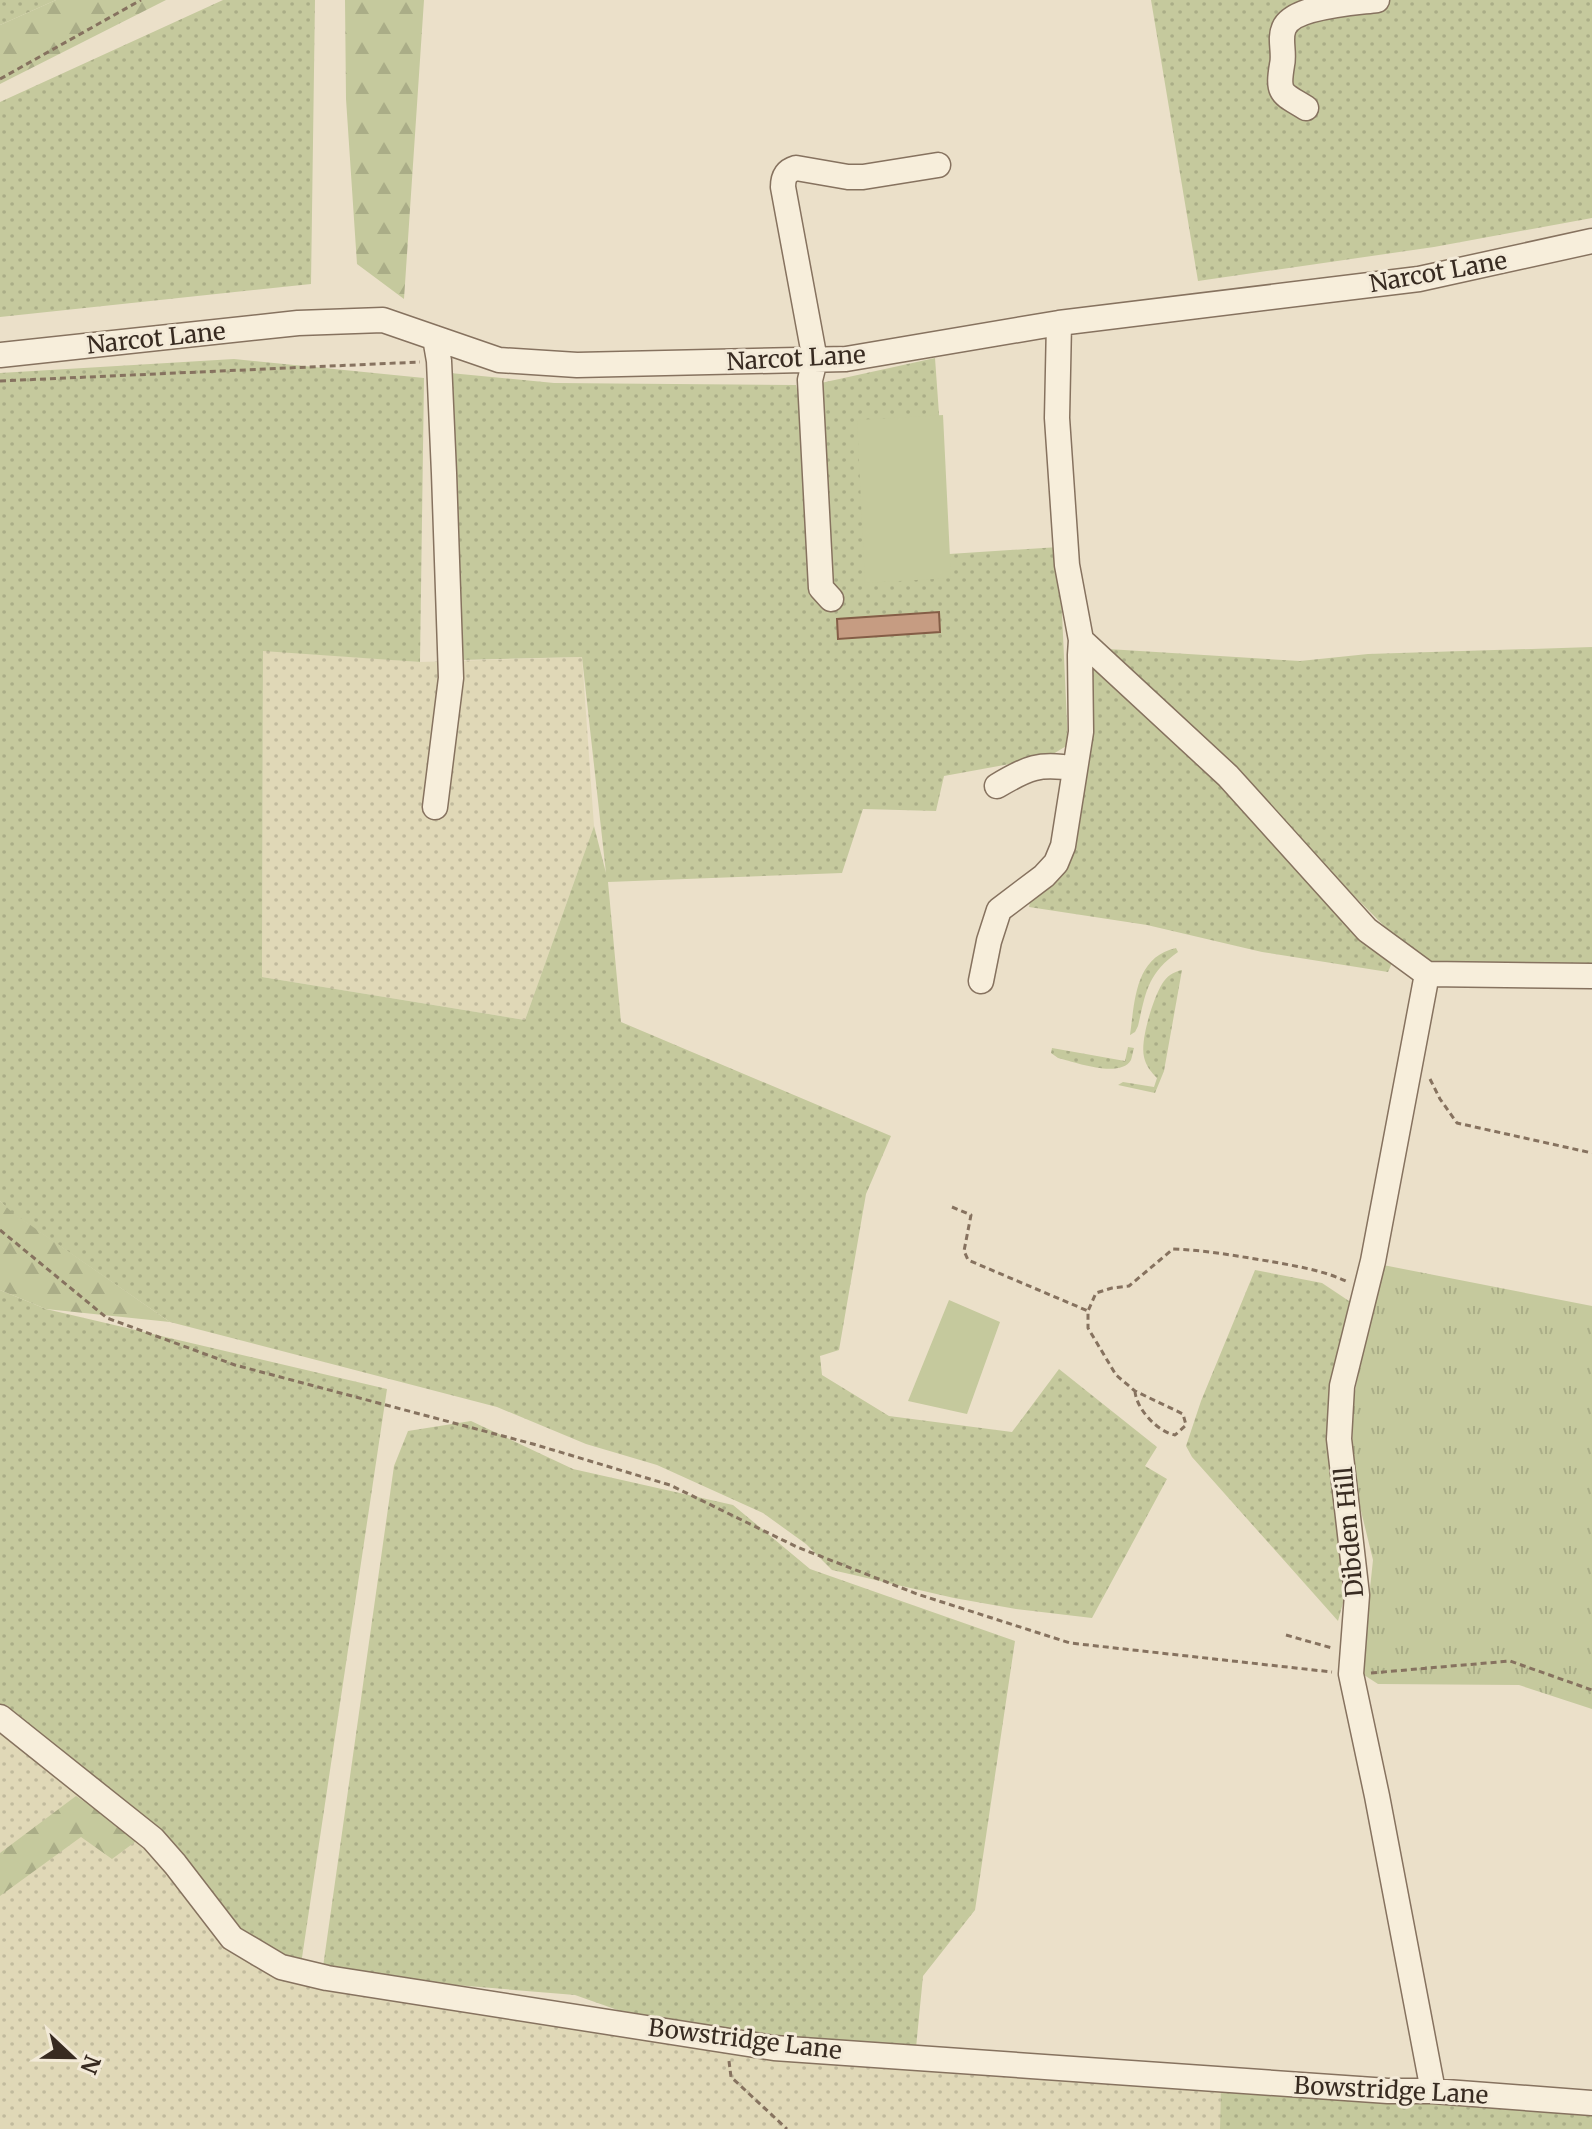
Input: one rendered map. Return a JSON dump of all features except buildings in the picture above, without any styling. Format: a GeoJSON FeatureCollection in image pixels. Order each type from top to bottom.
{"type":"FeatureCollection","features":[{"type":"Feature","properties":{"kind":"street"},"geometry":{"type":"LineString","coordinates":[[1306,108],[1287,97],[1279,86],[1285,25],[1290,18],[1303,13],[1377,0]]}},
{"type":"Feature","properties":{"kind":"street"},"geometry":{"type":"LineString","coordinates":[[831,599],[821,588],[810,380],[815,360],[783,187],[785,175],[799,168],[863,177],[938,165]]}},
{"type":"Feature","properties":{"kind":"street","name":"Narcot Lane"},"geometry":{"type":"LineString","coordinates":[[0,355],[312,322],[383,320],[499,360],[561,364],[846,359],[1059,323],[1419,279],[1592,241]]}},
{"type":"Feature","properties":{"kind":"street"},"geometry":{"type":"LineString","coordinates":[[981,981],[999,910],[1044,876],[1056,863],[1063,846],[1081,732],[1081,640],[1067,565],[1057,418],[1059,323]]}},
{"type":"Feature","properties":{"kind":"street"},"geometry":{"type":"LineString","coordinates":[[435,338],[439,361],[451,678],[435,807]]}},
{"type":"Feature","properties":{"kind":"street"},"geometry":{"type":"LineString","coordinates":[[1081,640],[1228,776],[1367,930],[1427,974],[1592,976]]}},
{"type":"Feature","properties":{"kind":"street"},"geometry":{"type":"LineString","coordinates":[[997,786],[1022,770],[1053,764],[1075,769]]}},
{"type":"Feature","properties":{"kind":"street","name":"Dibden Hill"},"geometry":{"type":"LineString","coordinates":[[1427,974],[1387,1194],[1342,1386],[1339,1439],[1357,1595],[1351,1664],[1433,2091]]}},
{"type":"Feature","properties":{"kind":"street","name":"Bowstridge Lane"},"geometry":{"type":"LineString","coordinates":[[0,1717],[153,1839],[232,1938],[281,1967],[327,1978],[774,2048],[1592,2103]]}},
{"type":"Feature","properties":{"kind":"path"},"geometry":{"type":"LineString","coordinates":[[0,79],[141,0]]}},
{"type":"Feature","properties":{"kind":"path"},"geometry":{"type":"LineString","coordinates":[[1414,1047],[1440,1099],[1457,1123],[1592,1153]]}},
{"type":"Feature","properties":{"kind":"path"},"geometry":{"type":"LineString","coordinates":[[952,1207],[971,1215],[964,1251],[968,1260],[1088,1311]]}},
{"type":"Feature","properties":{"kind":"path"},"geometry":{"type":"LineString","coordinates":[[0,1230],[107,1318],[235,1365],[533,1444],[670,1485],[797,1547],[917,1594],[1070,1643],[1351,1664],[1510,1661],[1592,1690]]}},
{"type":"Feature","properties":{"kind":"path"},"geometry":{"type":"LineString","coordinates":[[1135,1391],[1136,1402],[1164,1433],[1175,1435],[1186,1425],[1183,1414],[1135,1391],[1116,1375],[1088,1328],[1088,1311],[1096,1293],[1129,1286],[1173,1249],[1209,1251],[1296,1266],[1337,1277],[1366,1291]]}},
{"type":"Feature","properties":{"kind":"path"},"geometry":{"type":"LineString","coordinates":[[1286,1635],[1351,1664]]}},
{"type":"Feature","properties":{"kind":"path"},"geometry":{"type":"LineString","coordinates":[[728,2040],[731,2077],[787,2129]]}},
{"type":"Feature","properties":{"kind":"shaded area"},"geometry":{"type":"Polygon","coordinates":[[[263,650],[420,662],[582,657],[594,826],[525,1020],[262,977],[263,650]]]}},
{"type":"Feature","properties":{"kind":"shaded area"},"geometry":{"type":"Polygon","coordinates":[[[0,1717],[153,1839],[281,1967],[680,2032],[1221,2079],[1220,2129],[0,2129],[0,1717]]]}},
{"type":"Feature","properties":{"kind":"green space"},"geometry":{"type":"Polygon","coordinates":[[[0,0],[56,0],[0,25],[0,0]]]}},
{"type":"Feature","properties":{"kind":"green space"},"geometry":{"type":"Polygon","coordinates":[[[56,0],[166,0],[0,84],[0,25],[56,0]]]}},
{"type":"Feature","properties":{"kind":"green space"},"geometry":{"type":"Polygon","coordinates":[[[223,0],[315,0],[311,284],[0,317],[0,102],[223,0]]]}},
{"type":"Feature","properties":{"kind":"green space"},"geometry":{"type":"Polygon","coordinates":[[[345,0],[424,0],[404,299],[357,264],[346,99],[345,0]]]}},
{"type":"Feature","properties":{"kind":"green space"},"geometry":{"type":"Polygon","coordinates":[[[1151,0],[1592,0],[1592,218],[1434,247],[1198,281],[1151,0]]]}},
{"type":"Feature","properties":{"kind":"green space"},"geometry":{"type":"Polygon","coordinates":[[[935,358],[949,554],[1059,547],[1068,745],[1048,757],[944,776],[936,811],[863,809],[842,873],[608,882],[621,1022],[891,1136],[866,1194],[839,1350],[820,1356],[822,1375],[889,1416],[1012,1432],[1059,1369],[1157,1447],[1145,1466],[1167,1479],[1092,1618],[954,1598],[832,1570],[806,1544],[763,1513],[657,1465],[586,1444],[497,1407],[170,1322],[12,1213],[0,1201],[0,373],[234,359],[424,378],[420,662],[263,651],[262,977],[525,1020],[594,826],[606,873],[582,657],[462,660],[450,373],[554,383],[796,385],[801,406],[821,383],[935,358]]]}},
{"type":"Feature","properties":{"kind":"green space"},"geometry":{"type":"Polygon","coordinates":[[[943,415],[951,578],[865,583],[857,420],[943,415]]]}},
{"type":"Feature","properties":{"kind":"green space"},"geometry":{"type":"Polygon","coordinates":[[[1592,647],[1592,968],[1426,968],[1108,649],[1300,661],[1368,654],[1592,647]]]}},
{"type":"Feature","properties":{"kind":"green space"},"geometry":{"type":"Polygon","coordinates":[[[1092,654],[1395,956],[1388,972],[1262,952],[1147,925],[1029,907],[1032,893],[1051,878],[1092,654]]]}},
{"type":"Feature","properties":{"kind":"green space"},"geometry":{"type":"Polygon","coordinates":[[[1176,948],[1178,952],[1160,968],[1149,984],[1138,1026],[1130,1035],[1136,994],[1145,970],[1152,960],[1176,948]]]}},
{"type":"Feature","properties":{"kind":"green space"},"geometry":{"type":"Polygon","coordinates":[[[1182,970],[1164,1071],[1155,1093],[1118,1085],[1123,1082],[1154,1087],[1157,1078],[1149,1069],[1143,1050],[1151,1009],[1162,984],[1170,975],[1182,970]]]}},
{"type":"Feature","properties":{"kind":"green space"},"geometry":{"type":"Polygon","coordinates":[[[1128,1047],[1134,1048],[1131,1060],[1125,1066],[1108,1069],[1058,1058],[1051,1053],[1052,1048],[1125,1061],[1128,1047]]]}},
{"type":"Feature","properties":{"kind":"green space"},"geometry":{"type":"Polygon","coordinates":[[[0,1201],[170,1322],[46,1309],[0,1290],[0,1201]]]}},
{"type":"Feature","properties":{"kind":"green space"},"geometry":{"type":"Polygon","coordinates":[[[1378,1264],[1592,1306],[1592,1709],[1519,1685],[1378,1684],[1361,1673],[1373,1560],[1351,1470],[1354,1397],[1378,1264]]]}},
{"type":"Feature","properties":{"kind":"green space"},"geometry":{"type":"Polygon","coordinates":[[[1255,1270],[1322,1283],[1352,1303],[1349,1581],[1338,1621],[1192,1457],[1186,1446],[1201,1401],[1255,1270]]]}},
{"type":"Feature","properties":{"kind":"green space"},"geometry":{"type":"Polygon","coordinates":[[[0,1290],[46,1309],[387,1389],[300,1971],[281,1967],[175,1864],[0,1717],[0,1290]]]}},
{"type":"Feature","properties":{"kind":"green space"},"geometry":{"type":"Polygon","coordinates":[[[949,1300],[1000,1322],[967,1414],[908,1401],[949,1300]]]}},
{"type":"Feature","properties":{"kind":"green space"},"geometry":{"type":"Polygon","coordinates":[[[471,1421],[573,1469],[733,1505],[810,1569],[1015,1641],[975,1910],[923,1976],[915,2058],[680,2032],[575,1995],[322,1974],[394,1466],[408,1431],[471,1421]]]}},
{"type":"Feature","properties":{"kind":"green space"},"geometry":{"type":"Polygon","coordinates":[[[76,1796],[139,1839],[112,1859],[81,1837],[0,1896],[0,1853],[76,1796]]]}},
{"type":"Feature","properties":{"kind":"green space"},"geometry":{"type":"Polygon","coordinates":[[[1221,2079],[1592,2103],[1592,2129],[1220,2129],[1221,2079]]]}}]}
